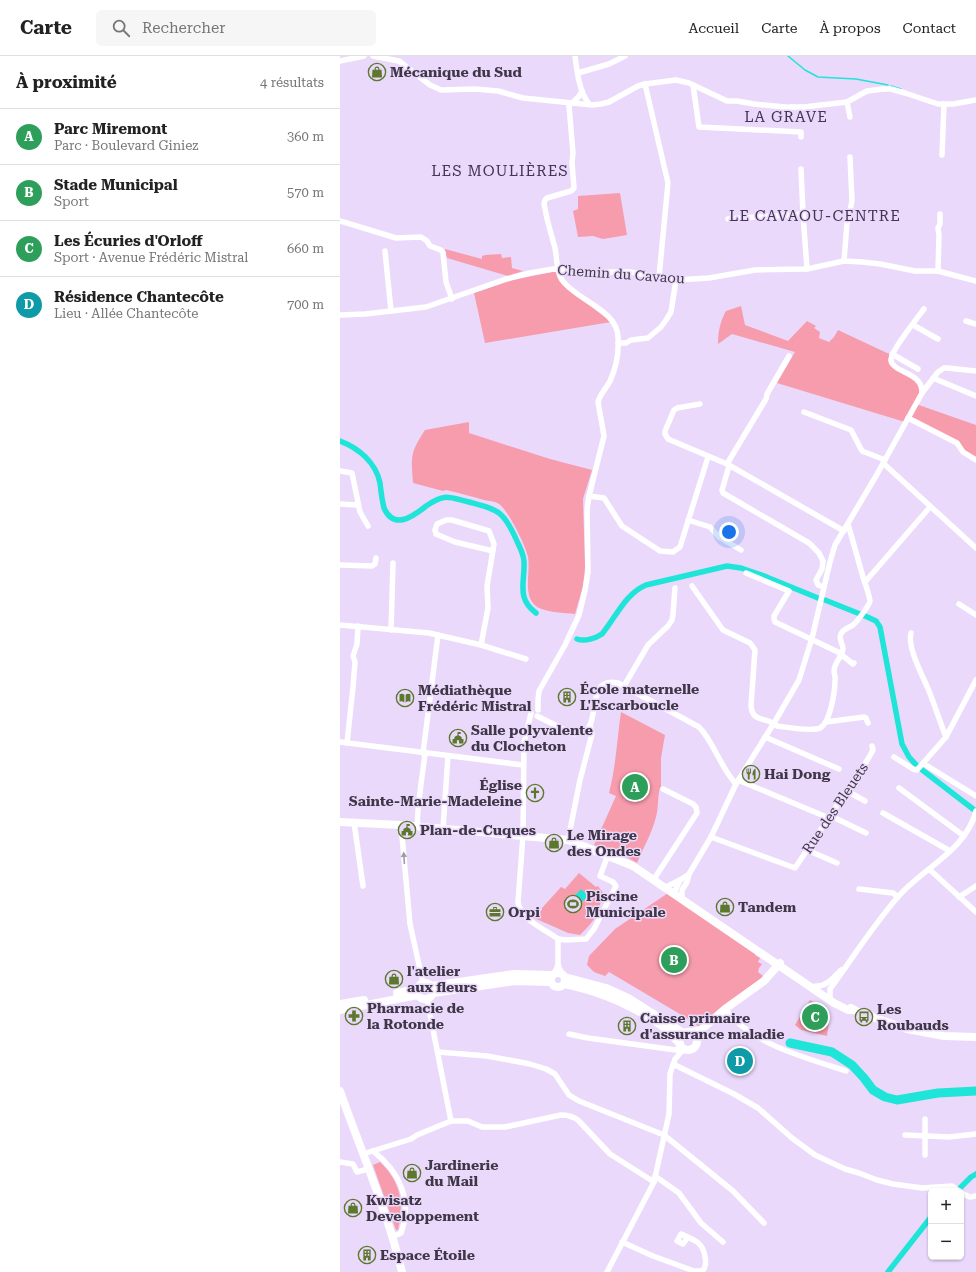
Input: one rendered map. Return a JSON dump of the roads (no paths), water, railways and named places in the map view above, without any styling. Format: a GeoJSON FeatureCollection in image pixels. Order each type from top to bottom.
{"type":"FeatureCollection","features":[{"type":"Feature","properties":{"kind":"street"},"geometry":{"type":"LineString","coordinates":[[340,61],[364,56]]}},
{"type":"Feature","properties":{"kind":"street"},"geometry":{"type":"LineString","coordinates":[[373,56],[398,61],[430,85],[441,90],[475,89],[498,91],[523,98],[589,104],[609,102],[638,86],[645,84],[676,80],[693,85],[728,101],[754,104],[804,107],[847,102],[867,91],[883,89],[891,89],[938,104],[976,100]]}},
{"type":"Feature","properties":{"kind":"street"},"geometry":{"type":"LineString","coordinates":[[575,56],[584,98],[589,104]]}},
{"type":"Feature","properties":{"kind":"street"},"geometry":{"type":"LineString","coordinates":[[578,73],[609,64],[625,56]]}},
{"type":"Feature","properties":{"kind":"street"},"geometry":{"type":"LineString","coordinates":[[645,84],[668,182],[659,277]]}},
{"type":"Feature","properties":{"kind":"street"},"geometry":{"type":"LineString","coordinates":[[693,85],[700,127],[801,132],[801,138]]}},
{"type":"Feature","properties":{"kind":"street"},"geometry":{"type":"LineString","coordinates":[[582,91],[577,100],[572,102],[569,106],[574,188],[571,191],[547,198],[544,200],[544,203],[560,277],[569,287],[611,318],[616,325],[618,343],[614,369],[598,402],[604,436],[587,509],[588,572],[579,615],[565,645],[539,691],[535,713],[529,723],[524,743],[523,835],[518,902],[519,907],[525,917],[558,939],[586,939],[594,929],[616,886],[613,882],[600,876],[608,854]]}},
{"type":"Feature","properties":{"kind":"street"},"geometry":{"type":"LineString","coordinates":[[847,102],[850,117]]}},
{"type":"Feature","properties":{"kind":"street"},"geometry":{"type":"LineString","coordinates":[[942,155],[944,104]]}},
{"type":"Feature","properties":{"kind":"street"},"geometry":{"type":"LineString","coordinates":[[844,261],[847,223],[852,201],[850,157]]}},
{"type":"Feature","properties":{"kind":"street"},"geometry":{"type":"LineString","coordinates":[[801,169],[808,269]]}},
{"type":"Feature","properties":{"kind":"street"},"geometry":{"type":"LineString","coordinates":[[728,220],[803,214]]}},
{"type":"Feature","properties":{"kind":"street"},"geometry":{"type":"LineString","coordinates":[[938,271],[938,228],[940,224],[940,214]]}},
{"type":"Feature","properties":{"kind":"street"},"geometry":{"type":"LineString","coordinates":[[340,221],[396,238],[421,237],[427,241],[430,246],[441,250],[443,253],[446,282],[452,299]]}},
{"type":"Feature","properties":{"kind":"street"},"geometry":{"type":"LineString","coordinates":[[385,251],[391,311]]}},
{"type":"Feature","properties":{"kind":"street","name":"Chemin du Cavaou"},"geometry":{"type":"LineString","coordinates":[[340,315],[365,314],[426,307],[506,279],[553,269],[630,272],[676,280],[709,278],[755,270],[808,269],[844,261],[880,264],[915,271],[938,271],[976,281]]}},
{"type":"Feature","properties":{"kind":"street"},"geometry":{"type":"LineString","coordinates":[[618,343],[626,343],[631,340],[648,338],[661,327],[671,312],[676,280]]}},
{"type":"Feature","properties":{"kind":"street"},"geometry":{"type":"LineString","coordinates":[[922,393],[918,380],[906,372],[896,368],[892,364],[891,360],[892,354],[924,309]]}},
{"type":"Feature","properties":{"kind":"street"},"geometry":{"type":"LineString","coordinates":[[966,321],[976,324]]}},
{"type":"Feature","properties":{"kind":"street"},"geometry":{"type":"LineString","coordinates":[[913,325],[938,339]]}},
{"type":"Feature","properties":{"kind":"street"},"geometry":{"type":"LineString","coordinates":[[892,354],[918,369]]}},
{"type":"Feature","properties":{"kind":"street"},"geometry":{"type":"LineString","coordinates":[[789,356],[728,465],[722,490],[723,493],[809,543],[819,553],[823,561],[822,569],[816,580],[818,585],[823,590]]}},
{"type":"Feature","properties":{"kind":"street"},"geometry":{"type":"LineString","coordinates":[[679,894],[711,837],[737,782],[799,680],[812,638],[823,590],[836,545],[922,393],[938,372],[944,368],[976,371]]}},
{"type":"Feature","properties":{"kind":"street"},"geometry":{"type":"LineString","coordinates":[[933,378],[976,396]]}},
{"type":"Feature","properties":{"kind":"street"},"geometry":{"type":"LineString","coordinates":[[700,404],[677,408],[674,410],[664,431],[668,439],[728,465],[844,531]]}},
{"type":"Feature","properties":{"kind":"street"},"geometry":{"type":"LineString","coordinates":[[804,412],[851,430],[862,451],[884,462],[930,507],[976,548]]}},
{"type":"Feature","properties":{"kind":"street"},"geometry":{"type":"LineString","coordinates":[[908,418],[957,443],[963,452],[976,460]]}},
{"type":"Feature","properties":{"kind":"street"},"geometry":{"type":"LineString","coordinates":[[589,496],[604,498],[622,526],[660,551],[673,552],[680,547],[708,457]]}},
{"type":"Feature","properties":{"kind":"street"},"geometry":{"type":"LineString","coordinates":[[340,471],[352,473],[360,512],[368,526]]}},
{"type":"Feature","properties":{"kind":"street"},"geometry":{"type":"LineString","coordinates":[[340,504],[358,505]]}},
{"type":"Feature","properties":{"kind":"street"},"geometry":{"type":"LineString","coordinates":[[865,582],[930,507]]}},
{"type":"Feature","properties":{"kind":"street"},"geometry":{"type":"LineString","coordinates":[[481,645],[488,608],[487,586],[493,551],[494,544],[489,531],[486,529],[446,520],[437,524],[435,530],[436,534],[455,542],[493,551]]}},
{"type":"Feature","properties":{"kind":"street"},"geometry":{"type":"LineString","coordinates":[[688,520],[710,527],[719,537],[741,550]]}},
{"type":"Feature","properties":{"kind":"street"},"geometry":{"type":"LineString","coordinates":[[692,586],[723,630],[750,644],[755,650],[751,709],[755,717],[774,723],[777,726],[813,730],[819,728],[826,722],[831,706],[836,679],[834,672],[835,666],[843,647],[840,637],[841,634],[860,618],[863,611],[869,605],[870,600],[848,524]]}},
{"type":"Feature","properties":{"kind":"street"},"geometry":{"type":"LineString","coordinates":[[340,565],[372,566],[375,564],[376,558]]}},
{"type":"Feature","properties":{"kind":"street"},"geometry":{"type":"LineString","coordinates":[[391,630],[393,563]]}},
{"type":"Feature","properties":{"kind":"street"},"geometry":{"type":"LineString","coordinates":[[746,573],[789,591],[774,616],[775,622],[812,638],[841,654],[854,664]]}},
{"type":"Feature","properties":{"kind":"street"},"geometry":{"type":"LineString","coordinates":[[624,686],[648,645],[668,626],[672,620],[675,588]]}},
{"type":"Feature","properties":{"kind":"street"},"geometry":{"type":"LineString","coordinates":[[959,604],[976,615]]}},
{"type":"Feature","properties":{"kind":"street"},"geometry":{"type":"LineString","coordinates":[[340,625],[429,633],[481,645],[526,659]]}},
{"type":"Feature","properties":{"kind":"street"},"geometry":{"type":"LineString","coordinates":[[347,743],[354,687],[355,662],[353,656],[357,644],[358,626]]}},
{"type":"Feature","properties":{"kind":"street"},"geometry":{"type":"LineString","coordinates":[[911,633],[909,639],[920,673],[929,691],[946,737]]}},
{"type":"Feature","properties":{"kind":"street"},"geometry":{"type":"LineString","coordinates":[[418,826],[418,808],[438,635]]}},
{"type":"Feature","properties":{"kind":"street"},"geometry":{"type":"LineString","coordinates":[[894,757],[913,769],[921,767],[946,737],[976,680]]}},
{"type":"Feature","properties":{"kind":"street"},"geometry":{"type":"LineString","coordinates":[[568,840],[580,780],[592,734],[590,725],[597,695],[601,687],[612,682],[624,686],[699,727],[725,771],[737,782],[830,817],[866,833]]}},
{"type":"Feature","properties":{"kind":"street"},"geometry":{"type":"LineString","coordinates":[[535,713],[576,734],[584,732],[590,725]]}},
{"type":"Feature","properties":{"kind":"street"},"geometry":{"type":"LineString","coordinates":[[826,722],[864,717],[868,723]]}},
{"type":"Feature","properties":{"kind":"street"},"geometry":{"type":"LineString","coordinates":[[765,737],[839,769]]}},
{"type":"Feature","properties":{"kind":"street"},"geometry":{"type":"LineString","coordinates":[[340,742],[523,765]]}},
{"type":"Feature","properties":{"kind":"street","name":"Rue des Bleuets"},"geometry":{"type":"LineString","coordinates":[[711,837],[795,868],[873,750],[872,746]]}},
{"type":"Feature","properties":{"kind":"street"},"geometry":{"type":"LineString","coordinates":[[443,829],[448,756]]}},
{"type":"Feature","properties":{"kind":"street"},"geometry":{"type":"LineString","coordinates":[[921,767],[976,796]]}},
{"type":"Feature","properties":{"kind":"street"},"geometry":{"type":"LineString","coordinates":[[899,788],[964,836]]}},
{"type":"Feature","properties":{"kind":"street"},"geometry":{"type":"LineString","coordinates":[[654,879],[697,813],[696,807],[693,804],[663,789]]}},
{"type":"Feature","properties":{"kind":"street"},"geometry":{"type":"LineString","coordinates":[[847,791],[865,802]]}},
{"type":"Feature","properties":{"kind":"street"},"geometry":{"type":"LineString","coordinates":[[883,813],[950,851]]}},
{"type":"Feature","properties":{"kind":"street"},"geometry":{"type":"LineString","coordinates":[[816,986],[821,987],[825,985],[840,972],[898,897],[950,851],[964,836],[976,813]]}},
{"type":"Feature","properties":{"kind":"street"},"geometry":{"type":"LineString","coordinates":[[340,822],[418,826],[568,840],[608,854],[654,879],[679,894],[747,943],[756,946],[775,962],[826,996],[854,1010],[907,1029],[944,1036],[976,1037]]}},
{"type":"Feature","properties":{"kind":"street"},"geometry":{"type":"LineString","coordinates":[[354,822],[362,886]]}},
{"type":"Feature","properties":{"kind":"street"},"geometry":{"type":"LineString","coordinates":[[401,825],[410,924],[421,998],[430,993],[514,974],[558,978],[606,988],[630,999],[694,1036],[697,1040]]}},
{"type":"Feature","properties":{"kind":"street"},"geometry":{"type":"LineString","coordinates":[[807,850],[837,863]]}},
{"type":"Feature","properties":{"kind":"street"},"geometry":{"type":"LineString","coordinates":[[929,869],[976,912]]}},
{"type":"Feature","properties":{"kind":"street"},"geometry":{"type":"LineString","coordinates":[[666,887],[689,874]]}},
{"type":"Feature","properties":{"kind":"street"},"geometry":{"type":"LineString","coordinates":[[679,894],[680,880]]}},
{"type":"Feature","properties":{"kind":"street"},"geometry":{"type":"LineString","coordinates":[[959,897],[976,886]]}},
{"type":"Feature","properties":{"kind":"street"},"geometry":{"type":"LineString","coordinates":[[860,889],[893,893],[898,897]]}},
{"type":"Feature","properties":{"kind":"street"},"geometry":{"type":"LineString","coordinates":[[558,939],[558,978]]}},
{"type":"Feature","properties":{"kind":"street"},"geometry":{"type":"LineString","coordinates":[[826,996],[850,960]]}},
{"type":"Feature","properties":{"kind":"street"},"geometry":{"type":"LineString","coordinates":[[558,978],[627,1004],[670,1032],[676,1041],[682,1046],[692,1049],[696,1045],[702,1029],[725,1009],[764,981],[775,962]]}},
{"type":"Feature","properties":{"kind":"street"},"geometry":{"type":"LineString","coordinates":[[775,962],[816,986],[826,996]]}},
{"type":"Feature","properties":{"kind":"street"},"geometry":{"type":"LineString","coordinates":[[826,996],[840,972]]}},
{"type":"Feature","properties":{"kind":"street"},"geometry":{"type":"LineString","coordinates":[[340,1010],[419,989],[428,984],[438,1052],[451,1120]]}},
{"type":"Feature","properties":{"kind":"street"},"geometry":{"type":"LineString","coordinates":[[340,1004],[419,989]]}},
{"type":"Feature","properties":{"kind":"street"},"geometry":{"type":"LineString","coordinates":[[725,1009],[740,1025],[776,1046],[846,1071]]}},
{"type":"Feature","properties":{"kind":"street"},"geometry":{"type":"LineString","coordinates":[[607,1272],[654,1179],[669,1114],[670,1074],[675,1059],[682,1046],[681,1038],[688,1033],[702,1029]]}},
{"type":"Feature","properties":{"kind":"street"},"geometry":{"type":"LineString","coordinates":[[569,1034],[676,1050],[682,1046]]}},
{"type":"Feature","properties":{"kind":"street"},"geometry":{"type":"LineString","coordinates":[[438,1052],[488,1056],[530,1064],[546,1069],[555,1074],[569,1095],[579,1101],[664,1135],[733,1191],[764,1223]]}},
{"type":"Feature","properties":{"kind":"street"},"geometry":{"type":"LineString","coordinates":[[673,1064],[734,1094],[758,1108],[792,1138],[815,1155],[845,1170],[893,1184],[922,1188],[952,1186],[955,1188]]}},
{"type":"Feature","properties":{"kind":"street"},"geometry":{"type":"LineString","coordinates":[[340,1091],[403,1272]]}},
{"type":"Feature","properties":{"kind":"street"},"geometry":{"type":"LineString","coordinates":[[363,1154],[411,1140],[417,1135],[451,1120],[468,1120],[482,1127],[505,1127],[561,1115],[572,1116],[582,1123],[610,1154],[679,1192],[701,1223],[723,1242]]}},
{"type":"Feature","properties":{"kind":"street"},"geometry":{"type":"LineString","coordinates":[[925,1119],[925,1155]]}},
{"type":"Feature","properties":{"kind":"street"},"geometry":{"type":"LineString","coordinates":[[905,1135],[949,1137],[976,1134]]}},
{"type":"Feature","properties":{"kind":"street"},"geometry":{"type":"LineString","coordinates":[[372,1151],[394,1172],[403,1190],[405,1208],[403,1228],[401,1233],[392,1237]]}},
{"type":"Feature","properties":{"kind":"street"},"geometry":{"type":"LineString","coordinates":[[340,1162],[353,1164],[357,1172],[368,1169]]}},
{"type":"Feature","properties":{"kind":"street"},"geometry":{"type":"LineString","coordinates":[[964,1193],[970,1196],[976,1196]]}},
{"type":"Feature","properties":{"kind":"street"},"geometry":{"type":"LineString","coordinates":[[622,1242],[653,1256],[694,1271],[700,1271],[704,1269],[706,1260],[703,1247],[688,1237]]}},
{"type":"Feature","properties":{"kind":"waterway","name":"LA GRAVE"},"geometry":{"type":"LineString","coordinates":[[788,56],[805,70],[818,77],[856,79],[888,85]]}},
{"type":"Feature","properties":{"kind":"waterway","name":"LA GRAVE"},"geometry":{"type":"LineString","coordinates":[[891,86],[901,89]]}},
{"type":"Feature","properties":{"kind":"waterway"},"geometry":{"type":"LineString","coordinates":[[340,441],[360,452],[371,463],[378,476],[384,508],[388,515],[393,519],[403,520],[409,518],[425,507]]}},
{"type":"Feature","properties":{"kind":"waterway"},"geometry":{"type":"LineString","coordinates":[[426,506],[438,499],[447,497],[487,507],[503,517],[511,529],[522,553],[524,559],[524,596],[526,602],[536,613]]}},
{"type":"Feature","properties":{"kind":"waterway"},"geometry":{"type":"LineString","coordinates":[[577,639],[590,639],[602,634],[621,606],[632,594],[646,585],[727,566],[741,568],[767,577]]}},
{"type":"Feature","properties":{"kind":"waterway"},"geometry":{"type":"LineString","coordinates":[[769,578],[818,598]]}},
{"type":"Feature","properties":{"kind":"waterway"},"geometry":{"type":"LineString","coordinates":[[825,600],[860,614]]}},
{"type":"Feature","properties":{"kind":"waterway"},"geometry":{"type":"LineString","coordinates":[[863,615],[876,621],[880,627],[902,744],[909,757],[918,767]]}},
{"type":"Feature","properties":{"kind":"waterway"},"geometry":{"type":"LineString","coordinates":[[921,769],[973,809]]}},
{"type":"Feature","properties":{"kind":"waterway"},"geometry":{"type":"LineString","coordinates":[[790,1043],[832,1052],[852,1065],[873,1090],[885,1097],[897,1100],[938,1093],[976,1091]]}},
{"type":"Feature","properties":{"kind":"waterway"},"geometry":{"type":"LineString","coordinates":[[960,1188],[976,1174]]}},
{"type":"Feature","properties":{"kind":"waterway"},"geometry":{"type":"LineString","coordinates":[[888,1272],[928,1221]]}},
{"type":"Feature","properties":{"kind":"place","name":"Mécanique du Sud"},"geometry":{"type":"Point","coordinates":[377,72]}},
{"type":"Feature","properties":{"kind":"place","name":"École maternelle L'Escarboucle"},"geometry":{"type":"Point","coordinates":[567,697]}},
{"type":"Feature","properties":{"kind":"place","name":"Médiathèque Frédéric Mistral"},"geometry":{"type":"Point","coordinates":[405,698]}},
{"type":"Feature","properties":{"kind":"place","name":"Salle polyvalente du Clocheton"},"geometry":{"type":"Point","coordinates":[458,738]}},
{"type":"Feature","properties":{"kind":"place","name":"Hai Dong"},"geometry":{"type":"Point","coordinates":[751,774]}},
{"type":"Feature","properties":{"kind":"place","name":"Parc Miremont"},"geometry":{"type":"Point","coordinates":[635,787]}},
{"type":"Feature","properties":{"kind":"place","name":"Église Sainte-Marie-Madeleine"},"geometry":{"type":"Point","coordinates":[535,793]}},
{"type":"Feature","properties":{"kind":"place","name":"Plan-de-Cuques"},"geometry":{"type":"Point","coordinates":[407,830]}},
{"type":"Feature","properties":{"kind":"place","name":"Le Mirage des Ondes"},"geometry":{"type":"Point","coordinates":[554,843]}},
{"type":"Feature","properties":{"kind":"place","name":"Piscine Municipale"},"geometry":{"type":"Point","coordinates":[573,904]}},
{"type":"Feature","properties":{"kind":"place","name":"Tandem"},"geometry":{"type":"Point","coordinates":[725,907]}},
{"type":"Feature","properties":{"kind":"place","name":"Orpi"},"geometry":{"type":"Point","coordinates":[495,912]}},
{"type":"Feature","properties":{"kind":"place","name":"Stade Municipal"},"geometry":{"type":"Point","coordinates":[674,960]}},
{"type":"Feature","properties":{"kind":"place","name":"l'atelier aux fleurs"},"geometry":{"type":"Point","coordinates":[394,979]}},
{"type":"Feature","properties":{"kind":"place","name":"Pharmacie de la Rotonde"},"geometry":{"type":"Point","coordinates":[354,1016]}},
{"type":"Feature","properties":{"kind":"place","name":"Les Écuries d'Orloff"},"geometry":{"type":"Point","coordinates":[815,1017]}},
{"type":"Feature","properties":{"kind":"place","name":"Les Roubauds"},"geometry":{"type":"Point","coordinates":[864,1017]}},
{"type":"Feature","properties":{"kind":"place","name":"Caisse primaire d'assurance maladie"},"geometry":{"type":"Point","coordinates":[627,1026]}},
{"type":"Feature","properties":{"kind":"place","name":"Résidence Chantecôte"},"geometry":{"type":"Point","coordinates":[740,1061]}},
{"type":"Feature","properties":{"kind":"place","name":"Jardinerie du Mail"},"geometry":{"type":"Point","coordinates":[412,1173]}},
{"type":"Feature","properties":{"kind":"place","name":"Kwisatz Developpement"},"geometry":{"type":"Point","coordinates":[353,1208]}},
{"type":"Feature","properties":{"kind":"place","name":"Espace Étoile"},"geometry":{"type":"Point","coordinates":[367,1255]}},
{"type":"Feature","properties":{"kind":"district","name":"LA GRAVE"},"geometry":{"type":"Point","coordinates":[786,117]}},
{"type":"Feature","properties":{"kind":"district","name":"LES MOULIÈRES"},"geometry":{"type":"Point","coordinates":[500,171]}},
{"type":"Feature","properties":{"kind":"district","name":"LE CAVAOU-CENTRE"},"geometry":{"type":"Point","coordinates":[815,216]}}]}
